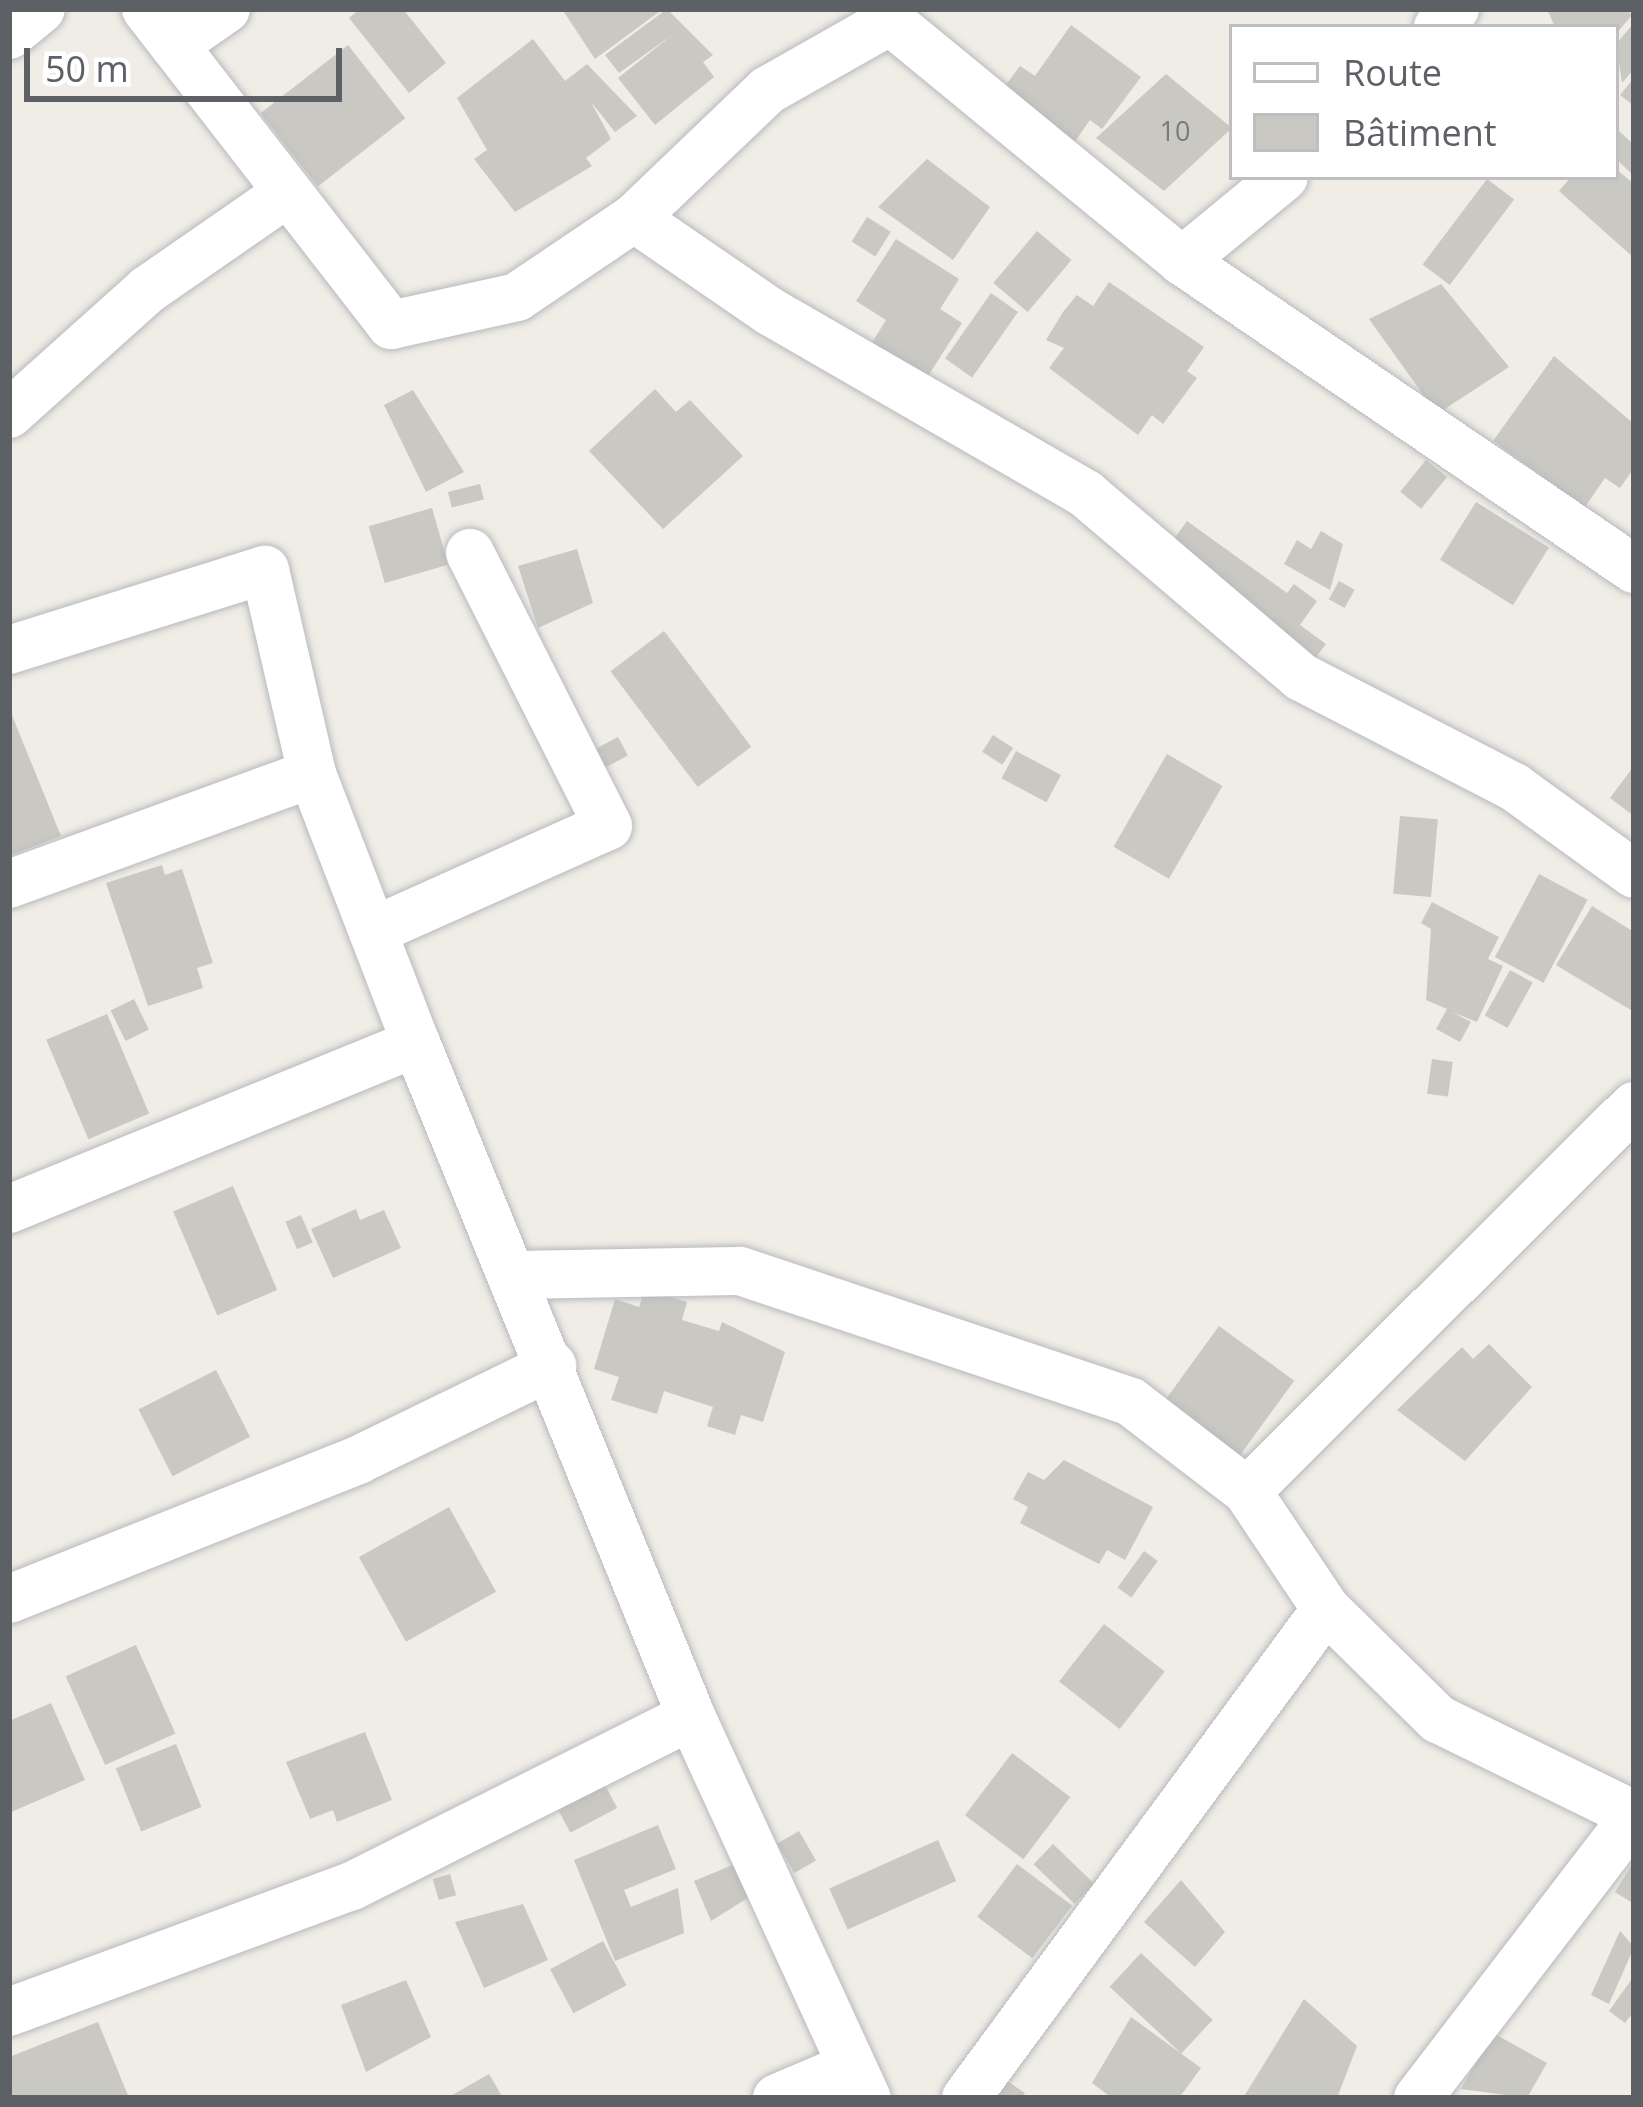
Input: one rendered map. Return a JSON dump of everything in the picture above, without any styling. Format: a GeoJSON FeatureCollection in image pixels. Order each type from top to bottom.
{"type":"FeatureCollection","features":[{"type":"Feature","properties":{"kind":"street"},"geometry":{"type":"LineString","coordinates":[[9,35],[40,9]]}},
{"type":"Feature","properties":{"kind":"street"},"geometry":{"type":"LineString","coordinates":[[226,9],[160,27],[391,325],[518,297],[634,218],[768,90],[896,15],[1181,261],[1634,569]]}},
{"type":"Feature","properties":{"kind":"street"},"geometry":{"type":"LineString","coordinates":[[1181,261],[1280,180]]}},
{"type":"Feature","properties":{"kind":"street"},"geometry":{"type":"LineString","coordinates":[[9,414],[147,290],[287,193]]}},
{"type":"Feature","properties":{"kind":"street"},"geometry":{"type":"LineString","coordinates":[[634,218],[771,312],[1086,494],[1301,677],[1514,787],[1634,874]]}},
{"type":"Feature","properties":{"kind":"street"},"geometry":{"type":"LineString","coordinates":[[373,932],[608,826],[470,553]]}},
{"type":"Feature","properties":{"kind":"street"},"geometry":{"type":"LineString","coordinates":[[9,650],[265,570],[312,774],[416,1043],[552,1366],[691,1716],[859,2082],[776,2098]]}},
{"type":"Feature","properties":{"kind":"street"},"geometry":{"type":"LineString","coordinates":[[9,884],[312,774]]}},
{"type":"Feature","properties":{"kind":"street"},"geometry":{"type":"LineString","coordinates":[[9,1209],[416,1043]]}},
{"type":"Feature","properties":{"kind":"street"},"geometry":{"type":"LineString","coordinates":[[1247,1491],[1634,1106]]}},
{"type":"Feature","properties":{"kind":"street"},"geometry":{"type":"LineString","coordinates":[[513,1275],[740,1271],[1130,1402],[1247,1491],[1326,1609],[1438,1719],[1634,1815],[1418,2098]]}},
{"type":"Feature","properties":{"kind":"street"},"geometry":{"type":"LineString","coordinates":[[9,1598],[358,1460],[552,1366]]}},
{"type":"Feature","properties":{"kind":"street"},"geometry":{"type":"LineString","coordinates":[[966,2098],[1326,1609]]}},
{"type":"Feature","properties":{"kind":"street"},"geometry":{"type":"LineString","coordinates":[[9,2012],[352,1886],[691,1716]]}},
{"type":"Feature","properties":{"kind":"building"},"geometry":{"type":"Polygon","coordinates":[[[360,9],[403,9],[446,63],[409,93],[349,18],[360,9]]]}},
{"type":"Feature","properties":{"kind":"building"},"geometry":{"type":"Polygon","coordinates":[[[562,9],[663,9],[595,59],[562,9]]]}},
{"type":"Feature","properties":{"kind":"building"},"geometry":{"type":"Polygon","coordinates":[[[667,9],[713,55],[703,62],[714,77],[655,125],[618,78],[672,35],[619,73],[605,55],[667,9]]]}},
{"type":"Feature","properties":{"kind":"building"},"geometry":{"type":"Polygon","coordinates":[[[1547,9],[1625,9],[1632,15],[1619,30],[1619,24],[1554,24],[1547,9]]]}},
{"type":"Feature","properties":{"kind":"building"},"geometry":{"type":"Polygon","coordinates":[[[1634,23],[1634,69],[1622,83],[1619,64],[1619,40],[1634,23]]]}},
{"type":"Feature","properties":{"kind":"building"},"geometry":{"type":"Polygon","coordinates":[[[1071,25],[1141,77],[1102,129],[1090,120],[1069,150],[984,114],[1020,66],[1035,76],[1071,25]]]}},
{"type":"Feature","properties":{"kind":"building"},"geometry":{"type":"Polygon","coordinates":[[[533,39],[565,81],[587,64],[637,116],[615,132],[591,102],[611,139],[586,158],[592,166],[515,212],[474,159],[487,150],[457,98],[533,39]]]}},
{"type":"Feature","properties":{"kind":"building"},"geometry":{"type":"Polygon","coordinates":[[[348,45],[405,118],[318,187],[261,113],[348,45]]]}},
{"type":"Feature","properties":{"kind":"building"},"geometry":{"type":"Polygon","coordinates":[[[1166,74],[1229,126],[1229,131],[1164,191],[1096,138],[1166,74]]]}},
{"type":"Feature","properties":{"kind":"building"},"geometry":{"type":"Polygon","coordinates":[[[1634,78],[1634,106],[1620,95],[1634,78]]]}},
{"type":"Feature","properties":{"kind":"building"},"geometry":{"type":"Polygon","coordinates":[[[1619,131],[1634,145],[1634,176],[1619,162],[1619,131]]]}},
{"type":"Feature","properties":{"kind":"building"},"geometry":{"type":"Polygon","coordinates":[[[927,159],[990,207],[953,260],[878,207],[927,159]]]}},
{"type":"Feature","properties":{"kind":"building"},"geometry":{"type":"Polygon","coordinates":[[[1619,172],[1634,184],[1634,258],[1559,191],[1568,180],[1619,180],[1619,172]]]}},
{"type":"Feature","properties":{"kind":"building"},"geometry":{"type":"Polygon","coordinates":[[[1488,180],[1514,199],[1450,285],[1423,264],[1488,180]]]}},
{"type":"Feature","properties":{"kind":"building"},"geometry":{"type":"Polygon","coordinates":[[[867,217],[891,232],[875,256],[852,242],[867,217]]]}},
{"type":"Feature","properties":{"kind":"building"},"geometry":{"type":"Polygon","coordinates":[[[1037,231],[1071,260],[1028,312],[993,283],[1037,231]]]}},
{"type":"Feature","properties":{"kind":"building"},"geometry":{"type":"Polygon","coordinates":[[[896,239],[959,279],[940,309],[962,323],[923,384],[868,349],[886,320],[856,301],[896,239]]]}},
{"type":"Feature","properties":{"kind":"building"},"geometry":{"type":"Polygon","coordinates":[[[1109,282],[1204,347],[1187,371],[1197,378],[1163,424],[1152,415],[1138,435],[1049,368],[1064,348],[1046,340],[1063,312],[1077,295],[1093,306],[1109,282]]]}},
{"type":"Feature","properties":{"kind":"building"},"geometry":{"type":"Polygon","coordinates":[[[1441,284],[1509,367],[1437,414],[1369,319],[1441,284]]]}},
{"type":"Feature","properties":{"kind":"building"},"geometry":{"type":"Polygon","coordinates":[[[991,293],[1018,312],[972,377],[945,359],[991,293]]]}},
{"type":"Feature","properties":{"kind":"building"},"geometry":{"type":"Polygon","coordinates":[[[1554,356],[1634,424],[1634,468],[1620,488],[1605,478],[1585,507],[1493,441],[1554,356]]]}},
{"type":"Feature","properties":{"kind":"building"},"geometry":{"type":"Polygon","coordinates":[[[655,389],[676,412],[690,400],[743,456],[663,529],[589,451],[655,389]]]}},
{"type":"Feature","properties":{"kind":"building"},"geometry":{"type":"Polygon","coordinates":[[[413,390],[464,472],[426,492],[384,405],[413,390]]]}},
{"type":"Feature","properties":{"kind":"building"},"geometry":{"type":"Polygon","coordinates":[[[1426,460],[1447,477],[1421,509],[1400,492],[1426,460]]]}},
{"type":"Feature","properties":{"kind":"building"},"geometry":{"type":"Polygon","coordinates":[[[480,484],[484,500],[452,508],[448,492],[480,484]]]}},
{"type":"Feature","properties":{"kind":"building"},"geometry":{"type":"Polygon","coordinates":[[[1476,502],[1549,548],[1513,605],[1440,560],[1476,502]]]}},
{"type":"Feature","properties":{"kind":"building"},"geometry":{"type":"Polygon","coordinates":[[[432,508],[448,565],[385,583],[369,526],[432,508]]]}},
{"type":"Feature","properties":{"kind":"building"},"geometry":{"type":"Polygon","coordinates":[[[1187,521],[1287,593],[1294,584],[1317,601],[1300,625],[1326,644],[1307,669],[1158,561],[1187,521]]]}},
{"type":"Feature","properties":{"kind":"building"},"geometry":{"type":"Polygon","coordinates":[[[1321,531],[1343,544],[1330,590],[1284,564],[1297,540],[1311,549],[1321,531]]]}},
{"type":"Feature","properties":{"kind":"building"},"geometry":{"type":"Polygon","coordinates":[[[577,549],[593,603],[538,628],[518,566],[577,549]]]}},
{"type":"Feature","properties":{"kind":"building"},"geometry":{"type":"Polygon","coordinates":[[[1339,581],[1355,590],[1345,608],[1329,599],[1339,581]]]}},
{"type":"Feature","properties":{"kind":"building"},"geometry":{"type":"Polygon","coordinates":[[[664,631],[751,747],[698,787],[610,671],[664,631]]]}},
{"type":"Feature","properties":{"kind":"building"},"geometry":{"type":"Polygon","coordinates":[[[9,708],[61,836],[9,856],[9,708]]]}},
{"type":"Feature","properties":{"kind":"building"},"geometry":{"type":"Polygon","coordinates":[[[993,735],[1013,748],[1002,765],[982,752],[993,735]]]}},
{"type":"Feature","properties":{"kind":"building"},"geometry":{"type":"Polygon","coordinates":[[[618,737],[628,756],[600,771],[590,752],[618,737]]]}},
{"type":"Feature","properties":{"kind":"building"},"geometry":{"type":"Polygon","coordinates":[[[1016,751],[1061,775],[1046,802],[1001,778],[1016,751]]]}},
{"type":"Feature","properties":{"kind":"building"},"geometry":{"type":"Polygon","coordinates":[[[1167,754],[1222,786],[1169,879],[1114,847],[1167,754]]]}},
{"type":"Feature","properties":{"kind":"building"},"geometry":{"type":"Polygon","coordinates":[[[1634,766],[1634,816],[1610,798],[1634,766]]]}},
{"type":"Feature","properties":{"kind":"building"},"geometry":{"type":"Polygon","coordinates":[[[1400,816],[1438,819],[1431,897],[1393,894],[1400,816]]]}},
{"type":"Feature","properties":{"kind":"building"},"geometry":{"type":"Polygon","coordinates":[[[162,865],[165,875],[182,869],[213,963],[197,968],[203,988],[148,1006],[106,883],[162,865]]]}},
{"type":"Feature","properties":{"kind":"building"},"geometry":{"type":"Polygon","coordinates":[[[1539,874],[1588,900],[1543,983],[1495,957],[1539,874]]]}},
{"type":"Feature","properties":{"kind":"building"},"geometry":{"type":"Polygon","coordinates":[[[1432,902],[1499,937],[1488,959],[1503,966],[1477,1022],[1452,1012],[1471,1022],[1460,1042],[1436,1029],[1447,1009],[1426,1000],[1431,929],[1421,923],[1432,902]]]}},
{"type":"Feature","properties":{"kind":"building"},"geometry":{"type":"Polygon","coordinates":[[[1592,906],[1634,932],[1634,1012],[1556,965],[1592,906]]]}},
{"type":"Feature","properties":{"kind":"building"},"geometry":{"type":"Polygon","coordinates":[[[1510,970],[1533,983],[1508,1028],[1485,1015],[1510,970]]]}},
{"type":"Feature","properties":{"kind":"building"},"geometry":{"type":"Polygon","coordinates":[[[134,999],[149,1030],[126,1041],[111,1010],[134,999]]]}},
{"type":"Feature","properties":{"kind":"building"},"geometry":{"type":"Polygon","coordinates":[[[107,1014],[149,1113],[88,1139],[46,1040],[107,1014]]]}},
{"type":"Feature","properties":{"kind":"building"},"geometry":{"type":"Polygon","coordinates":[[[1432,1059],[1453,1062],[1448,1097],[1427,1094],[1432,1059]]]}},
{"type":"Feature","properties":{"kind":"building"},"geometry":{"type":"Polygon","coordinates":[[[233,1186],[277,1290],[217,1315],[173,1211],[233,1186]]]}},
{"type":"Feature","properties":{"kind":"building"},"geometry":{"type":"Polygon","coordinates":[[[356,1209],[360,1220],[384,1210],[401,1248],[333,1278],[311,1229],[356,1209]]]}},
{"type":"Feature","properties":{"kind":"building"},"geometry":{"type":"Polygon","coordinates":[[[301,1215],[313,1243],[297,1249],[285,1222],[301,1215]]]}},
{"type":"Feature","properties":{"kind":"building"},"geometry":{"type":"Polygon","coordinates":[[[645,1289],[687,1302],[682,1320],[719,1331],[722,1322],[785,1352],[763,1422],[741,1415],[735,1435],[707,1426],[713,1407],[664,1391],[657,1414],[611,1400],[619,1377],[594,1369],[615,1299],[639,1307],[645,1289]]]}},
{"type":"Feature","properties":{"kind":"building"},"geometry":{"type":"Polygon","coordinates":[[[1219,1326],[1294,1381],[1240,1455],[1165,1400],[1219,1326]]]}},
{"type":"Feature","properties":{"kind":"building"},"geometry":{"type":"Polygon","coordinates":[[[1489,1344],[1532,1387],[1465,1461],[1397,1410],[1462,1347],[1473,1359],[1489,1344]]]}},
{"type":"Feature","properties":{"kind":"building"},"geometry":{"type":"Polygon","coordinates":[[[216,1370],[250,1437],[173,1476],[138,1409],[216,1370]]]}},
{"type":"Feature","properties":{"kind":"building"},"geometry":{"type":"Polygon","coordinates":[[[1064,1460],[1153,1507],[1125,1560],[1107,1550],[1099,1564],[1020,1523],[1028,1507],[1013,1499],[1028,1472],[1044,1480],[1064,1460]]]}},
{"type":"Feature","properties":{"kind":"building"},"geometry":{"type":"Polygon","coordinates":[[[449,1507],[496,1592],[406,1642],[359,1557],[449,1507]]]}},
{"type":"Feature","properties":{"kind":"building"},"geometry":{"type":"Polygon","coordinates":[[[1144,1551],[1158,1561],[1131,1597],[1118,1587],[1144,1551]]]}},
{"type":"Feature","properties":{"kind":"building"},"geometry":{"type":"Polygon","coordinates":[[[1104,1624],[1165,1671],[1120,1729],[1059,1682],[1104,1624]]]}},
{"type":"Feature","properties":{"kind":"building"},"geometry":{"type":"Polygon","coordinates":[[[136,1645],[175,1734],[105,1765],[66,1676],[136,1645]]]}},
{"type":"Feature","properties":{"kind":"building"},"geometry":{"type":"Polygon","coordinates":[[[51,1703],[85,1780],[9,1813],[9,1721],[51,1703]]]}},
{"type":"Feature","properties":{"kind":"building"},"geometry":{"type":"Polygon","coordinates":[[[365,1732],[392,1800],[337,1822],[333,1810],[310,1819],[286,1762],[365,1732]]]}},
{"type":"Feature","properties":{"kind":"building"},"geometry":{"type":"Polygon","coordinates":[[[176,1744],[201,1807],[141,1831],[116,1768],[176,1744]]]}},
{"type":"Feature","properties":{"kind":"building"},"geometry":{"type":"Polygon","coordinates":[[[1012,1753],[1070,1797],[1023,1859],[965,1815],[1012,1753]]]}},
{"type":"Feature","properties":{"kind":"building"},"geometry":{"type":"Polygon","coordinates":[[[605,1785],[617,1808],[570,1833],[558,1810],[605,1785]]]}},
{"type":"Feature","properties":{"kind":"building"},"geometry":{"type":"Polygon","coordinates":[[[658,1825],[676,1869],[624,1890],[631,1907],[678,1888],[684,1933],[615,1961],[574,1860],[658,1825]]]}},
{"type":"Feature","properties":{"kind":"building"},"geometry":{"type":"Polygon","coordinates":[[[799,1831],[816,1860],[794,1873],[777,1844],[799,1831]]]}},
{"type":"Feature","properties":{"kind":"building"},"geometry":{"type":"Polygon","coordinates":[[[938,1840],[956,1881],[848,1930],[829,1888],[938,1840]]]}},
{"type":"Feature","properties":{"kind":"building"},"geometry":{"type":"Polygon","coordinates":[[[1053,1844],[1094,1884],[1075,1904],[1034,1864],[1053,1844]]]}},
{"type":"Feature","properties":{"kind":"building"},"geometry":{"type":"Polygon","coordinates":[[[1634,1861],[1634,1904],[1615,1892],[1634,1861]]]}},
{"type":"Feature","properties":{"kind":"building"},"geometry":{"type":"Polygon","coordinates":[[[740,1862],[754,1894],[711,1921],[694,1881],[740,1862]]]}},
{"type":"Feature","properties":{"kind":"building"},"geometry":{"type":"Polygon","coordinates":[[[1017,1864],[1072,1906],[1032,1958],[977,1917],[1017,1864]]]}},
{"type":"Feature","properties":{"kind":"building"},"geometry":{"type":"Polygon","coordinates":[[[450,1874],[456,1895],[439,1900],[433,1879],[450,1874]]]}},
{"type":"Feature","properties":{"kind":"building"},"geometry":{"type":"Polygon","coordinates":[[[1181,1880],[1225,1932],[1195,1967],[1144,1922],[1181,1880]]]}},
{"type":"Feature","properties":{"kind":"building"},"geometry":{"type":"Polygon","coordinates":[[[523,1904],[548,1960],[484,1988],[455,1922],[523,1904]]]}},
{"type":"Feature","properties":{"kind":"building"},"geometry":{"type":"Polygon","coordinates":[[[1620,1931],[1634,1947],[1609,2004],[1591,1995],[1620,1931]]]}},
{"type":"Feature","properties":{"kind":"building"},"geometry":{"type":"Polygon","coordinates":[[[603,1941],[626,1985],[573,2013],[550,1969],[603,1941]]]}},
{"type":"Feature","properties":{"kind":"building"},"geometry":{"type":"Polygon","coordinates":[[[1141,1953],[1213,2020],[1181,2053],[1110,1987],[1141,1953]]]}},
{"type":"Feature","properties":{"kind":"building"},"geometry":{"type":"Polygon","coordinates":[[[1634,1976],[1634,2011],[1625,2023],[1609,2011],[1634,1976]]]}},
{"type":"Feature","properties":{"kind":"building"},"geometry":{"type":"Polygon","coordinates":[[[406,1980],[431,2037],[366,2072],[341,2005],[406,1980]]]}},
{"type":"Feature","properties":{"kind":"building"},"geometry":{"type":"Polygon","coordinates":[[[1304,1999],[1357,2046],[1337,2098],[1243,2098],[1304,1999]]]}},
{"type":"Feature","properties":{"kind":"building"},"geometry":{"type":"Polygon","coordinates":[[[1131,2017],[1201,2068],[1179,2098],[1112,2098],[1092,2083],[1131,2017]]]}},
{"type":"Feature","properties":{"kind":"building"},"geometry":{"type":"Polygon","coordinates":[[[98,2022],[129,2098],[9,2098],[9,2057],[98,2022]]]}},
{"type":"Feature","properties":{"kind":"building"},"geometry":{"type":"Polygon","coordinates":[[[1493,2033],[1547,2063],[1527,2098],[1461,2089],[1493,2033]]]}},
{"type":"Feature","properties":{"kind":"building"},"geometry":{"type":"Polygon","coordinates":[[[489,2074],[503,2098],[447,2098],[489,2074]]]}},
{"type":"Feature","properties":{"kind":"building"},"geometry":{"type":"Polygon","coordinates":[[[1007,2081],[1025,2093],[1022,2098],[996,2098],[1007,2081]]]}}]}
